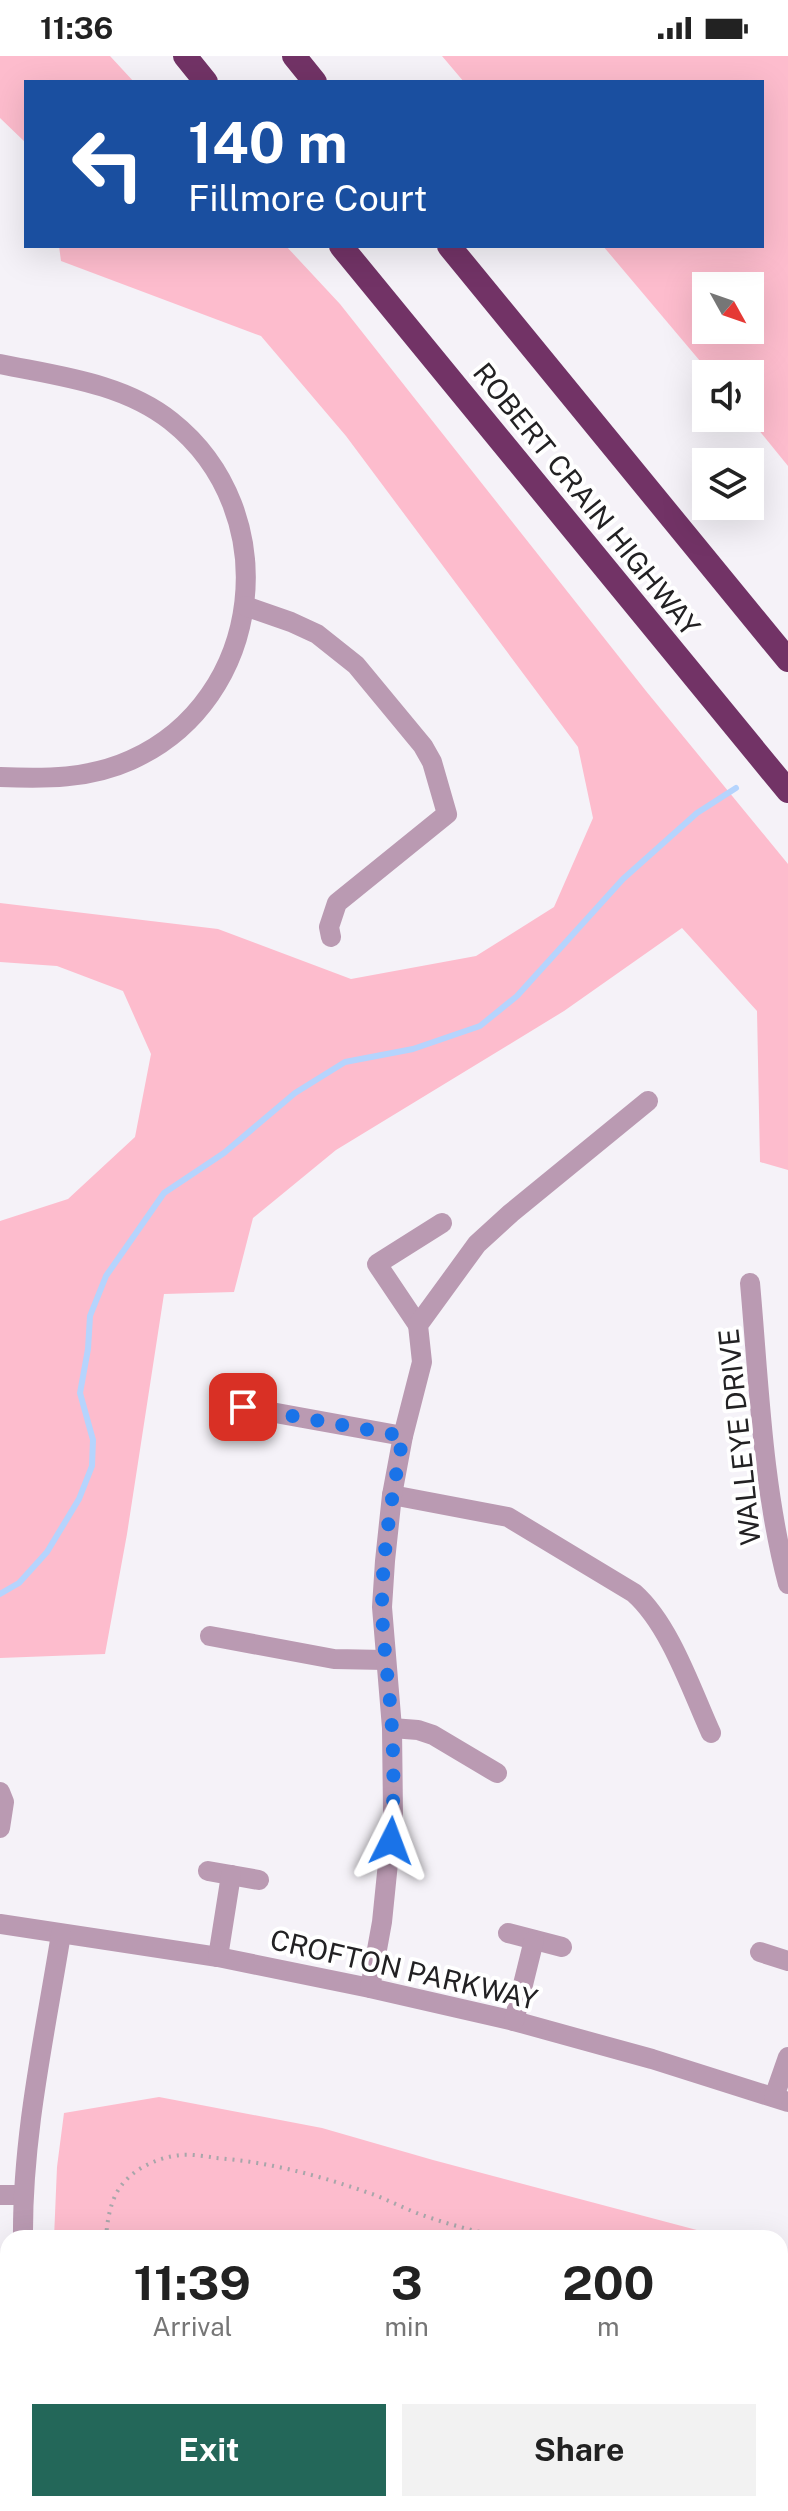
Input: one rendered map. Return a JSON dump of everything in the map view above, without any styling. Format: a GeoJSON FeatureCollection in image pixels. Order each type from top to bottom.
{"type":"FeatureCollection","features":[{"type":"Feature","properties":{"kind":"highway"},"geometry":{"type":"LineString","coordinates":[[185,56],[204,80]]}},
{"type":"Feature","properties":{"kind":"highway"},"geometry":{"type":"LineString","coordinates":[[294,56],[313,80]]}},
{"type":"Feature","properties":{"kind":"highway","name":"ROBERT CRAIN HIGHWAY"},"geometry":{"type":"LineString","coordinates":[[343,248],[788,791]]}},
{"type":"Feature","properties":{"kind":"highway","name":"ROBERT CRAIN HIGHWAY"},"geometry":{"type":"LineString","coordinates":[[451,248],[788,660]]}},
{"type":"Feature","properties":{"kind":"street"},"geometry":{"type":"LineString","coordinates":[[0,364],[99,385],[171,421],[223,481],[240,522],[245,567],[245,606],[235,648],[195,713],[169,738],[133,759],[96,773],[48,779],[0,777]]}},
{"type":"Feature","properties":{"kind":"street"},"geometry":{"type":"LineString","coordinates":[[245,606],[317,634],[356,665],[423,746],[432,762],[447,814],[337,903],[329,927],[331,937]]}},
{"type":"Feature","properties":{"kind":"street"},"geometry":{"type":"LineString","coordinates":[[418,1325],[477,1244],[648,1101]]}},
{"type":"Feature","properties":{"kind":"street"},"geometry":{"type":"LineString","coordinates":[[370,1988],[389,1868],[393,1814],[392,1728],[385,1660],[383,1592],[392,1495],[422,1362],[418,1325],[377,1264],[442,1223]]}},
{"type":"Feature","properties":{"kind":"street","name":"WALLEYE DRIVE"},"geometry":{"type":"LineString","coordinates":[[750,1283],[770,1497],[777,1545],[788,1584]]}},
{"type":"Feature","properties":{"kind":"street"},"geometry":{"type":"LineString","coordinates":[[243,1407],[403,1436]]}},
{"type":"Feature","properties":{"kind":"street"},"geometry":{"type":"LineString","coordinates":[[392,1495],[508,1517],[634,1593],[650,1607],[660,1625],[711,1733]]}},
{"type":"Feature","properties":{"kind":"street"},"geometry":{"type":"LineString","coordinates":[[210,1636],[334,1659],[385,1660]]}},
{"type":"Feature","properties":{"kind":"street"},"geometry":{"type":"LineString","coordinates":[[392,1728],[418,1730],[433,1735],[497,1773]]}},
{"type":"Feature","properties":{"kind":"street"},"geometry":{"type":"LineString","coordinates":[[0,1792],[4,1802],[0,1828]]}},
{"type":"Feature","properties":{"kind":"street"},"geometry":{"type":"LineString","coordinates":[[208,1871],[259,1880]]}},
{"type":"Feature","properties":{"kind":"street"},"geometry":{"type":"LineString","coordinates":[[218,1957],[231,1875]]}},
{"type":"Feature","properties":{"kind":"street","name":"CROFTON PARKWAY"},"geometry":{"type":"LineString","coordinates":[[0,1924],[218,1957],[370,1988],[514,2021],[781,2099]]}},
{"type":"Feature","properties":{"kind":"street"},"geometry":{"type":"LineString","coordinates":[[508,1933],[562,1947]]}},
{"type":"Feature","properties":{"kind":"street"},"geometry":{"type":"LineString","coordinates":[[23,2230],[23,2195],[30,2129],[61,1934]]}},
{"type":"Feature","properties":{"kind":"street"},"geometry":{"type":"LineString","coordinates":[[514,2021],[534,1940]]}},
{"type":"Feature","properties":{"kind":"street"},"geometry":{"type":"LineString","coordinates":[[760,1952],[788,1961]]}},
{"type":"Feature","properties":{"kind":"street"},"geometry":{"type":"LineString","coordinates":[[781,2099],[788,2057]]}},
{"type":"Feature","properties":{"kind":"street"},"geometry":{"type":"LineString","coordinates":[[0,2195],[23,2195]]}},
{"type":"Feature","properties":{"kind":"path"},"geometry":{"type":"LineString","coordinates":[[107,2230],[115,2196],[126,2180],[143,2166],[181,2155],[255,2161],[318,2177],[374,2194],[425,2216],[469,2230]]}},
{"type":"Feature","properties":{"kind":"shaded area"},"geometry":{"type":"Polygon","coordinates":[[[0,56],[110,56],[132,80],[24,80],[24,141],[0,118],[0,56]]]}},
{"type":"Feature","properties":{"kind":"shaded area"},"geometry":{"type":"Polygon","coordinates":[[[442,56],[788,56],[788,466],[760,432],[764,432],[764,360],[699,360],[605,248],[764,248],[764,80],[462,80],[442,56]]]}},
{"type":"Feature","properties":{"kind":"shaded area"},"geometry":{"type":"Polygon","coordinates":[[[59,248],[288,248],[340,304],[646,691],[788,864],[788,1170],[760,1162],[757,1011],[682,928],[564,1011],[336,1150],[253,1218],[234,1292],[164,1294],[105,1654],[0,1658],[0,1221],[68,1199],[135,1137],[151,1054],[123,991],[57,966],[0,962],[0,903],[218,929],[351,979],[476,956],[554,907],[593,818],[578,747],[346,436],[261,336],[61,261],[59,248]]]}},
{"type":"Feature","properties":{"kind":"shaded area"},"geometry":{"type":"Polygon","coordinates":[[[159,2097],[322,2128],[697,2230],[54,2230],[57,2167],[64,2113],[159,2097]]]}},
{"type":"Feature","properties":{"kind":"waterway"},"geometry":{"type":"LineString","coordinates":[[0,1594],[19,1583],[47,1552],[79,1499],[92,1466],[93,1440],[80,1393],[90,1316],[106,1276],[164,1193],[224,1153],[295,1093],[345,1062],[413,1049],[480,1026],[517,996],[623,879],[697,813],[736,788]]}},
{"type":"Feature","properties":{"kind":"route"},"geometry":{"type":"LineString","coordinates":[[243,1407],[403,1436],[392,1495],[382,1607],[392,1728],[391,1841]]}}]}
